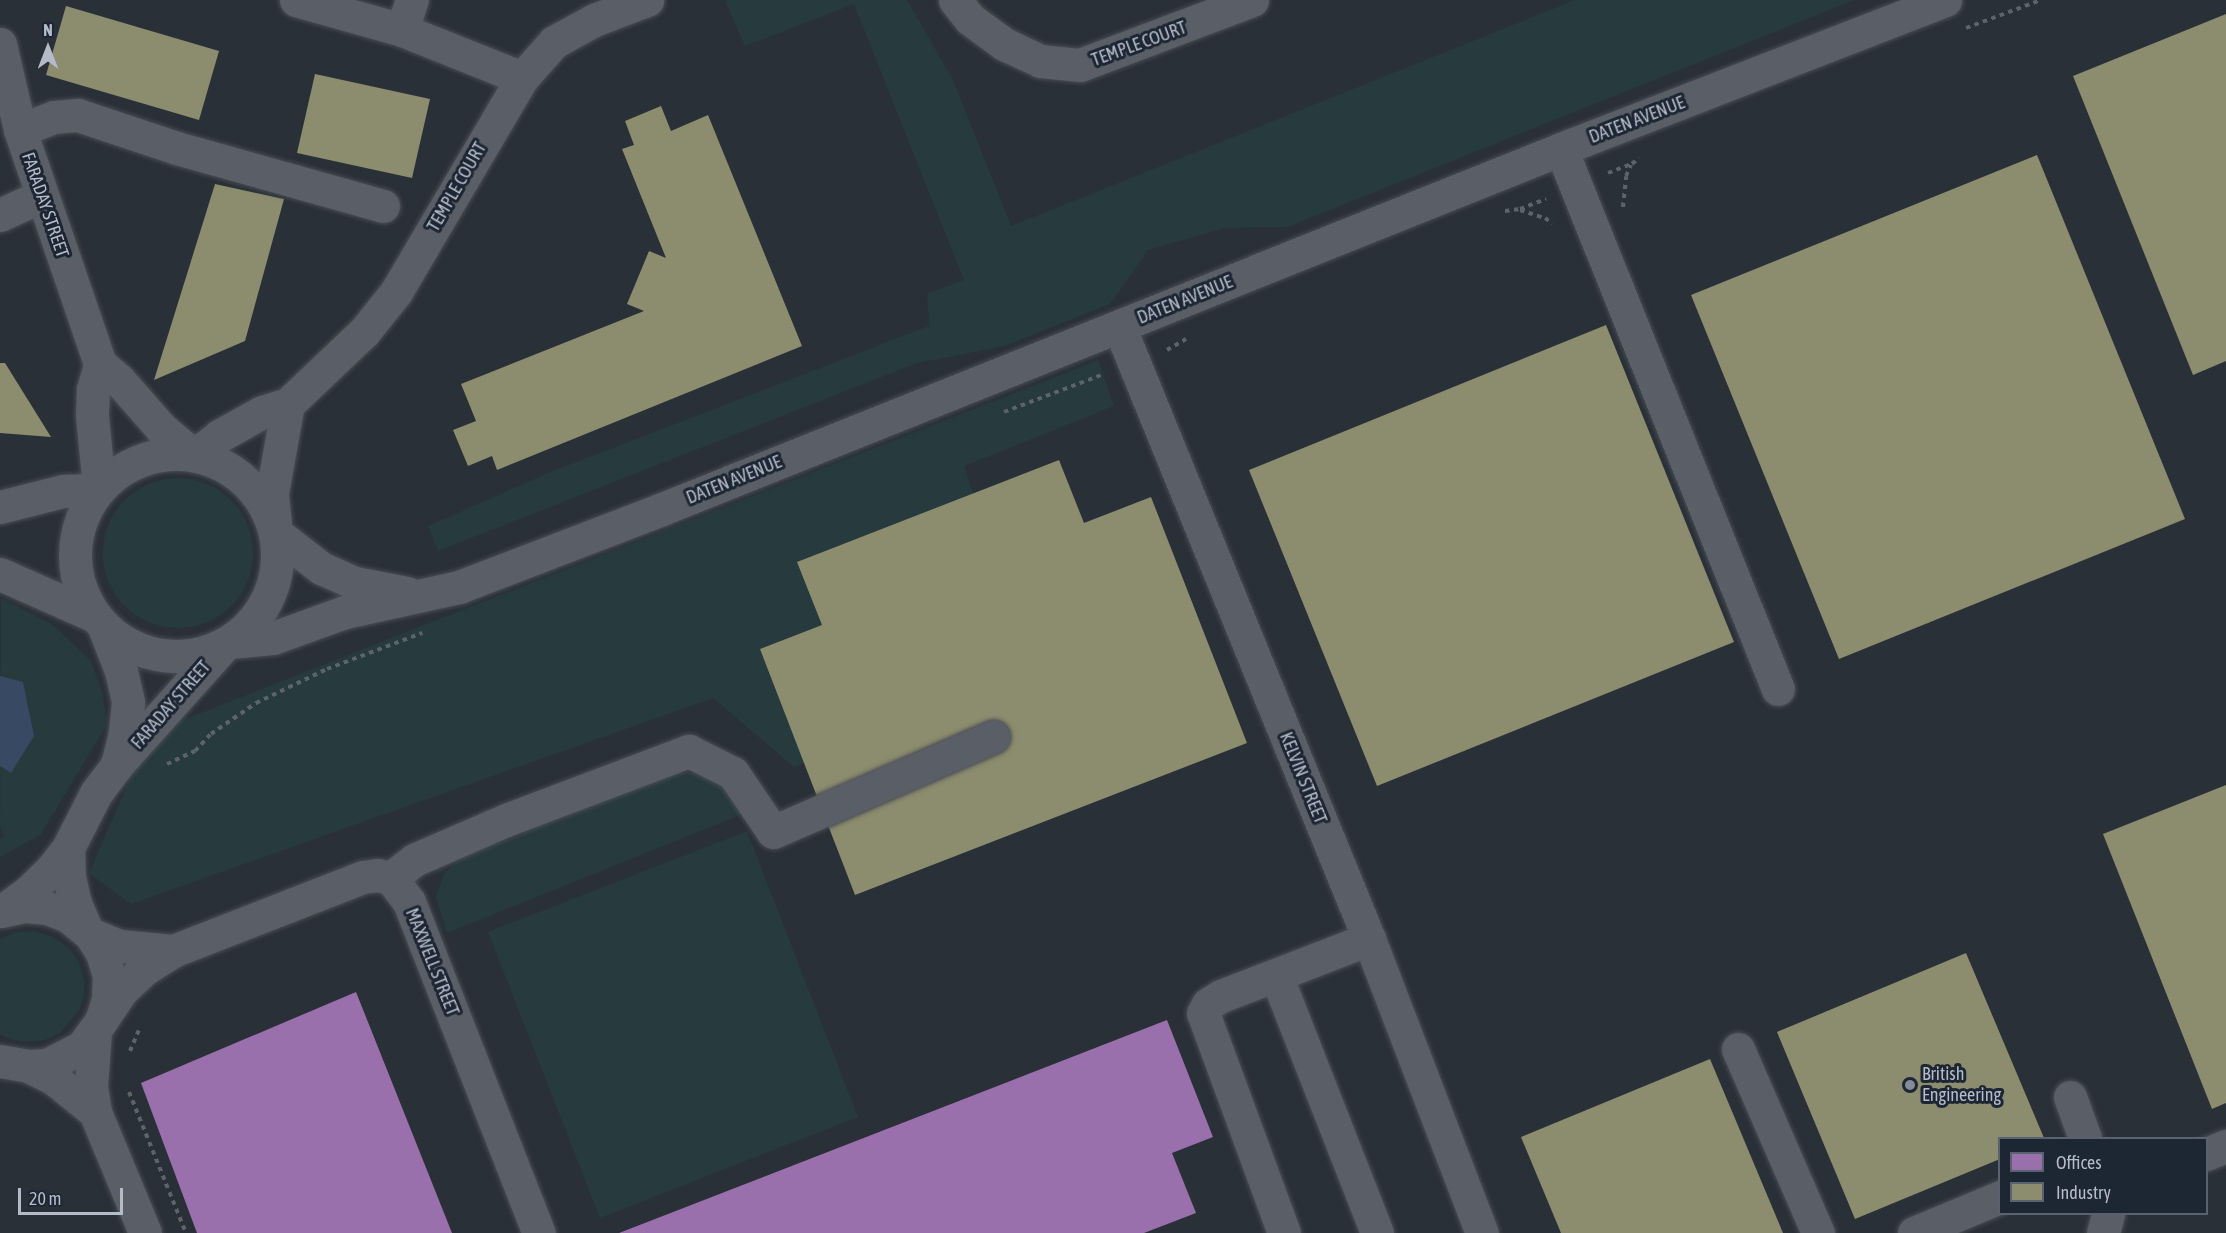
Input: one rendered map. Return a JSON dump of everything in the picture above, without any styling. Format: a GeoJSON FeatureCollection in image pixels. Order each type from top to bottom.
{"type":"FeatureCollection","features":[{"type":"Feature","properties":{"kind":"street"},"geometry":{"type":"LineString","coordinates":[[296,0],[407,15],[522,78]]}},
{"type":"Feature","properties":{"kind":"street","name":"TEMPLE COURT"},"geometry":{"type":"LineString","coordinates":[[194,455],[219,436],[262,412],[288,404],[364,332],[396,292],[522,78],[554,42],[594,20],[647,0]]}},
{"type":"Feature","properties":{"kind":"street","name":"TEMPLE COURT"},"geometry":{"type":"LineString","coordinates":[[955,0],[970,19],[1004,44],[1040,61],[1080,65],[1252,0]]}},
{"type":"Feature","properties":{"kind":"street","name":"DATEN AVENUE"},"geometry":{"type":"LineString","coordinates":[[227,643],[273,638],[345,612],[459,587],[662,509],[1561,149],[1945,0]]}},
{"type":"Feature","properties":{"kind":"street","name":"FARADAY STREET"},"geometry":{"type":"LineString","coordinates":[[0,44],[20,130],[100,364],[118,379],[162,429],[194,455]]}},
{"type":"Feature","properties":{"kind":"street"},"geometry":{"type":"LineString","coordinates":[[20,130],[54,117],[78,115],[177,148],[382,206]]}},
{"type":"Feature","properties":{"kind":"street"},"geometry":{"type":"LineString","coordinates":[[1561,149],[1778,689]]}},
{"type":"Feature","properties":{"kind":"street"},"geometry":{"type":"LineString","coordinates":[[0,215],[41,196]]}},
{"type":"Feature","properties":{"kind":"street","name":"KELVIN STREET"},"geometry":{"type":"LineString","coordinates":[[1119,326],[1369,939],[1475,1231]]}},
{"type":"Feature","properties":{"kind":"street"},"geometry":{"type":"LineString","coordinates":[[98,488],[92,415],[93,389],[100,364]]}},
{"type":"Feature","properties":{"kind":"street"},"geometry":{"type":"LineString","coordinates":[[0,574],[100,621],[128,644],[155,654],[183,656],[210,651],[227,643],[256,618],[271,592],[278,562],[272,494],[288,404]]}},
{"type":"Feature","properties":{"kind":"street"},"geometry":{"type":"LineString","coordinates":[[100,621],[87,603],[76,573],[75,541],[85,509],[98,488],[117,472],[139,460],[169,454],[194,455],[230,468],[250,485],[266,506],[276,532]]}},
{"type":"Feature","properties":{"kind":"street"},"geometry":{"type":"LineString","coordinates":[[0,507],[63,490],[98,488]]}},
{"type":"Feature","properties":{"kind":"street","name":"DATEN AVENUE"},"geometry":{"type":"LineString","coordinates":[[276,532],[321,568],[355,583],[386,590],[424,594]]}},
{"type":"Feature","properties":{"kind":"street","name":"FARADAY STREET"},"geometry":{"type":"LineString","coordinates":[[100,621],[121,671],[128,702],[125,733],[116,766]]}},
{"type":"Feature","properties":{"kind":"street","name":"FARADAY STREET"},"geometry":{"type":"LineString","coordinates":[[1,911],[27,893],[68,848],[86,810],[116,766],[227,643]]}},
{"type":"Feature","properties":{"kind":"street"},"geometry":{"type":"LineString","coordinates":[[14,1064],[47,1065],[66,1058],[82,1047],[122,990],[146,968],[173,951],[363,877],[377,875],[391,878],[414,860],[496,825],[689,751],[733,773],[773,832],[993,737]]}},
{"type":"Feature","properties":{"kind":"street","name":"FARADAY STREET"},"geometry":{"type":"LineString","coordinates":[[68,848],[69,877],[75,903],[88,932],[102,953],[109,976],[108,999],[98,1027]]}},
{"type":"Feature","properties":{"kind":"street","name":"MAXWELL STREET"},"geometry":{"type":"LineString","coordinates":[[391,878],[409,902],[538,1233]]}},
{"type":"Feature","properties":{"kind":"street"},"geometry":{"type":"LineString","coordinates":[[1,911],[24,906],[47,908],[68,916],[88,932],[120,946],[173,951]]}},
{"type":"Feature","properties":{"kind":"street"},"geometry":{"type":"LineString","coordinates":[[1284,1233],[1203,1013],[1208,1005],[1221,996],[1369,939]]}},
{"type":"Feature","properties":{"kind":"street"},"geometry":{"type":"LineString","coordinates":[[1275,975],[1377,1233]]}},
{"type":"Feature","properties":{"kind":"street"},"geometry":{"type":"LineString","coordinates":[[98,1027],[91,1086],[95,1112],[145,1233]]}},
{"type":"Feature","properties":{"kind":"street"},"geometry":{"type":"LineString","coordinates":[[1738,1049],[1818,1233]]}},
{"type":"Feature","properties":{"kind":"street"},"geometry":{"type":"LineString","coordinates":[[14,1064],[53,1078],[95,1112]]}},
{"type":"Feature","properties":{"kind":"street"},"geometry":{"type":"LineString","coordinates":[[2070,1097],[2085,1137]]}},
{"type":"Feature","properties":{"kind":"street"},"geometry":{"type":"LineString","coordinates":[[2208,1153],[2226,1146]]}},
{"type":"Feature","properties":{"kind":"street"},"geometry":{"type":"LineString","coordinates":[[1914,1233],[1998,1198]]}},
{"type":"Feature","properties":{"kind":"street"},"geometry":{"type":"LineString","coordinates":[[2103,1233],[2108,1215]]}},
{"type":"Feature","properties":{"kind":"path"},"geometry":{"type":"LineString","coordinates":[[1623,211],[1622,195],[1632,164]]}},
{"type":"Feature","properties":{"kind":"path"},"geometry":{"type":"LineString","coordinates":[[1520,209],[1545,218],[1557,227]]}},
{"type":"Feature","properties":{"kind":"path"},"geometry":{"type":"LineString","coordinates":[[162,769],[169,762],[195,751],[211,734],[256,703],[327,669]]}},
{"type":"Feature","properties":{"kind":"path"},"geometry":{"type":"LineString","coordinates":[[125,1059],[137,1036],[143,1017]]}},
{"type":"Feature","properties":{"kind":"path"},"geometry":{"type":"LineString","coordinates":[[128,1090],[186,1233]]}},
{"type":"Feature","properties":{"kind":"green space"},"geometry":{"type":"Polygon","coordinates":[[[907,0],[953,80],[1011,226],[1575,0],[1854,0],[1287,227],[1225,228],[1148,250],[1110,304],[1005,346],[917,363],[438,551],[428,526],[553,471],[929,326],[927,294],[964,280],[854,4],[745,46],[725,1],[907,0]]]}},
{"type":"Feature","properties":{"kind":"green space"},"geometry":{"type":"Polygon","coordinates":[[[1098,360],[1114,406],[964,466],[1035,677],[794,767],[713,698],[131,904],[89,873],[150,733],[1098,360]]]}},
{"type":"Feature","properties":{"kind":"green space"},"geometry":{"type":"Polygon","coordinates":[[[178,478],[207,483],[220,490],[231,500],[241,511],[248,524],[253,553],[248,582],[241,595],[231,606],[220,616],[207,623],[178,628],[149,623],[136,616],[125,606],[115,595],[108,582],[103,553],[108,524],[115,511],[125,500],[136,490],[149,483],[178,478]]]}},
{"type":"Feature","properties":{"kind":"green space"},"geometry":{"type":"Polygon","coordinates":[[[1,598],[52,624],[91,661],[103,695],[107,724],[41,834],[0,857],[0,839],[4,837],[0,826],[1,598]]]}},
{"type":"Feature","properties":{"kind":"green space"},"geometry":{"type":"Polygon","coordinates":[[[675,773],[703,773],[725,786],[745,813],[447,933],[436,896],[444,874],[462,857],[675,773]]]}},
{"type":"Feature","properties":{"kind":"green space"},"geometry":{"type":"Polygon","coordinates":[[[747,831],[858,1117],[600,1218],[488,932],[747,831]]]}},
{"type":"Feature","properties":{"kind":"green space"},"geometry":{"type":"Polygon","coordinates":[[[35,931],[53,937],[68,947],[79,962],[84,981],[84,996],[79,1010],[59,1034],[45,1040],[30,1042],[12,1040],[0,1034],[0,939],[16,932],[35,931]]]}},
{"type":"Feature","properties":{"kind":"water"},"geometry":{"type":"Polygon","coordinates":[[[0,676],[23,682],[34,736],[11,773],[0,766],[0,676]]]}},
{"type":"Feature","properties":{"kind":"building: Offices"},"geometry":{"type":"Polygon","coordinates":[[[356,992],[452,1233],[197,1233],[141,1083],[356,992]]]}},
{"type":"Feature","properties":{"kind":"building: Offices"},"geometry":{"type":"Polygon","coordinates":[[[1167,1020],[1213,1137],[1172,1153],[1196,1213],[1144,1233],[619,1233],[1167,1020]]]}},
{"type":"Feature","properties":{"kind":"building: Industry"},"geometry":{"type":"Polygon","coordinates":[[[66,6],[219,51],[199,120],[46,75],[66,6]]]}},
{"type":"Feature","properties":{"kind":"building: Industry"},"geometry":{"type":"Polygon","coordinates":[[[2226,14],[2226,361],[2193,375],[2073,76],[2226,14]]]}},
{"type":"Feature","properties":{"kind":"building: Industry"},"geometry":{"type":"Polygon","coordinates":[[[315,74],[430,99],[412,178],[297,153],[315,74]]]}},
{"type":"Feature","properties":{"kind":"building: Industry"},"geometry":{"type":"Polygon","coordinates":[[[661,106],[671,131],[708,115],[802,346],[497,470],[492,456],[468,466],[453,430],[476,421],[461,384],[644,311],[627,304],[649,251],[666,258],[622,149],[634,145],[625,121],[661,106]]]}},
{"type":"Feature","properties":{"kind":"building: Industry"},"geometry":{"type":"Polygon","coordinates":[[[2037,155],[2185,519],[1839,659],[1691,295],[2037,155]]]}},
{"type":"Feature","properties":{"kind":"building: Industry"},"geometry":{"type":"Polygon","coordinates":[[[215,184],[284,199],[245,341],[154,380],[215,184]]]}},
{"type":"Feature","properties":{"kind":"building: Industry"},"geometry":{"type":"Polygon","coordinates":[[[1606,325],[1734,642],[1377,786],[1249,470],[1606,325]]]}},
{"type":"Feature","properties":{"kind":"building: Industry"},"geometry":{"type":"Polygon","coordinates":[[[0,363],[5,363],[51,437],[0,433],[0,363]]]}},
{"type":"Feature","properties":{"kind":"building: Industry"},"geometry":{"type":"Polygon","coordinates":[[[1059,460],[1084,523],[1151,497],[1247,743],[855,895],[760,649],[822,625],[797,562],[1059,460]]]}},
{"type":"Feature","properties":{"kind":"building: Industry"},"geometry":{"type":"Polygon","coordinates":[[[2226,785],[2226,1103],[2212,1109],[2103,834],[2226,785]]]}},
{"type":"Feature","properties":{"kind":"building: Industry","name":"British Engineering"},"geometry":{"type":"Polygon","coordinates":[[[1966,953],[2044,1137],[1998,1137],[1998,1160],[1855,1219],[1777,1032],[1966,953]]]}},
{"type":"Feature","properties":{"kind":"building: Industry"},"geometry":{"type":"Polygon","coordinates":[[[1710,1059],[1783,1233],[1561,1233],[1521,1137],[1710,1059]]]}},
{"type":"Feature","properties":{"kind":"place","name":"British Engineering"},"geometry":{"type":"Point","coordinates":[1910,1085]}}]}
